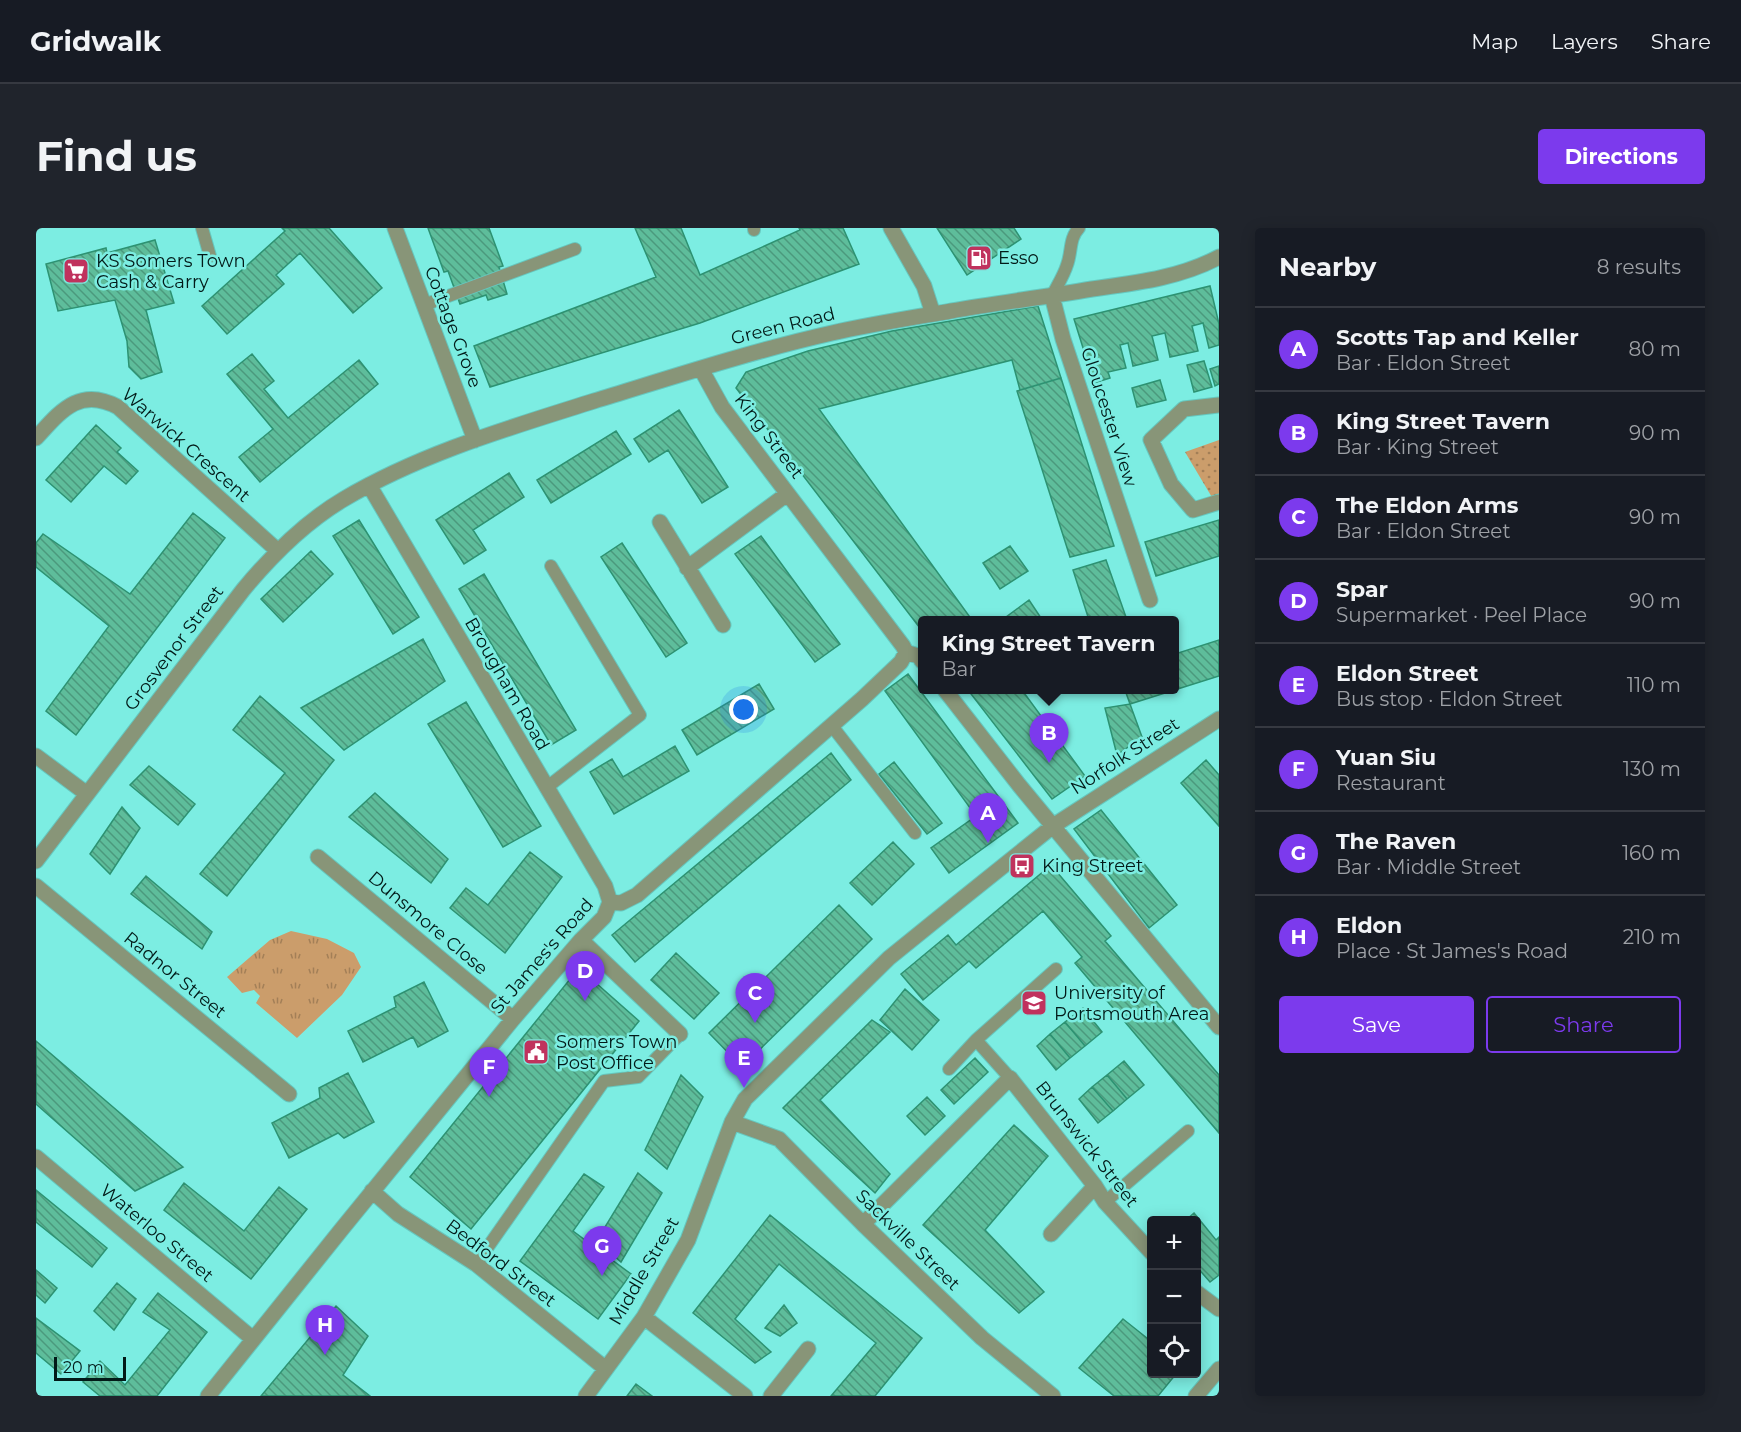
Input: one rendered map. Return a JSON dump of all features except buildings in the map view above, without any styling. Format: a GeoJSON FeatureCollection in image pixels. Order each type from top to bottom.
{"type":"FeatureCollection","features":[{"type":"Feature","properties":{"kind":"street","name":"Cottage Grove"},"geometry":{"type":"LineString","coordinates":[[394,228],[475,440]]}},
{"type":"Feature","properties":{"kind":"street"},"geometry":{"type":"LineString","coordinates":[[891,228],[924,286],[933,314]]}},
{"type":"Feature","properties":{"kind":"street","name":"Green Road"},"geometry":{"type":"LineString","coordinates":[[369,485],[416,462],[475,440],[701,369],[831,333],[933,314],[1155,280],[1197,268],[1219,257]]}},
{"type":"Feature","properties":{"kind":"street","name":"Gloucester View"},"geometry":{"type":"LineString","coordinates":[[1052,296],[1063,339],[1150,600]]}},
{"type":"Feature","properties":{"kind":"street","name":"King Street"},"geometry":{"type":"LineString","coordinates":[[701,369],[722,407],[906,652],[918,656]]}},
{"type":"Feature","properties":{"kind":"street","name":"Warwick Crescent"},"geometry":{"type":"LineString","coordinates":[[36,438],[62,410],[71,404],[89,399],[118,406],[278,551]]}},
{"type":"Feature","properties":{"kind":"street"},"geometry":{"type":"LineString","coordinates":[[1219,405],[1184,409],[1151,440],[1171,484],[1193,510],[1219,502]]}},
{"type":"Feature","properties":{"kind":"street","name":"Grosvenor Street"},"geometry":{"type":"LineString","coordinates":[[36,861],[243,590],[278,551],[327,510],[369,485]]}},
{"type":"Feature","properties":{"kind":"street","name":"Brougham Road"},"geometry":{"type":"LineString","coordinates":[[369,485],[605,886],[610,902]]}},
{"type":"Feature","properties":{"kind":"street"},"geometry":{"type":"LineString","coordinates":[[687,568],[788,494]]}},
{"type":"Feature","properties":{"kind":"street"},"geometry":{"type":"LineString","coordinates":[[660,522],[723,625]]}},
{"type":"Feature","properties":{"kind":"street","name":"St James's Road"},"geometry":{"type":"LineString","coordinates":[[208,1396],[513,1019],[580,940],[604,918],[610,902],[621,903],[637,895],[832,726],[901,662],[906,652]]}},
{"type":"Feature","properties":{"kind":"street"},"geometry":{"type":"LineString","coordinates":[[948,694],[1219,1028]]}},
{"type":"Feature","properties":{"kind":"street","name":"Norfolk Street"},"geometry":{"type":"LineString","coordinates":[[732,1122],[745,1099],[889,957],[1053,826],[1219,719]]}},
{"type":"Feature","properties":{"kind":"street"},"geometry":{"type":"LineString","coordinates":[[36,756],[87,794]]}},
{"type":"Feature","properties":{"kind":"street","name":"Dunsmore Close"},"geometry":{"type":"LineString","coordinates":[[318,857],[513,1019]]}},
{"type":"Feature","properties":{"kind":"street","name":"Radnor Street"},"geometry":{"type":"LineString","coordinates":[[36,886],[289,1094]]}},
{"type":"Feature","properties":{"kind":"street"},"geometry":{"type":"LineString","coordinates":[[580,940],[680,1034]]}},
{"type":"Feature","properties":{"kind":"street","name":"Brunswick Street"},"geometry":{"type":"LineString","coordinates":[[863,1224],[1010,1078],[1105,1202],[1147,1248]]}},
{"type":"Feature","properties":{"kind":"street","name":"Sackville Street"},"geometry":{"type":"LineString","coordinates":[[732,1122],[779,1139],[863,1224],[982,1338],[1053,1396]]}},
{"type":"Feature","properties":{"kind":"street","name":"Middle Street"},"geometry":{"type":"LineString","coordinates":[[586,1396],[644,1317],[688,1240],[732,1122]]}},
{"type":"Feature","properties":{"kind":"street","name":"Waterloo Street"},"geometry":{"type":"LineString","coordinates":[[36,1157],[253,1339]]}},
{"type":"Feature","properties":{"kind":"street"},"geometry":{"type":"LineString","coordinates":[[1051,1234],[1095,1186]]}},
{"type":"Feature","properties":{"kind":"street","name":"Bedford Street"},"geometry":{"type":"LineString","coordinates":[[372,1191],[398,1214],[476,1264],[606,1369]]}},
{"type":"Feature","properties":{"kind":"street"},"geometry":{"type":"LineString","coordinates":[[1201,1295],[1219,1309]]}},
{"type":"Feature","properties":{"kind":"street"},"geometry":{"type":"LineString","coordinates":[[644,1317],[745,1396]]}},
{"type":"Feature","properties":{"kind":"street"},"geometry":{"type":"LineString","coordinates":[[771,1396],[808,1349]]}},
{"type":"Feature","properties":{"kind":"street"},"geometry":{"type":"LineString","coordinates":[[1196,1396],[1219,1369]]}},
{"type":"Feature","properties":{"kind":"lane"},"geometry":{"type":"LineString","coordinates":[[202,228],[210,256]]}},
{"type":"Feature","properties":{"kind":"lane"},"geometry":{"type":"LineString","coordinates":[[1052,296],[1066,268],[1070,256],[1070,243],[1079,228]]}},
{"type":"Feature","properties":{"kind":"lane"},"geometry":{"type":"LineString","coordinates":[[424,305],[574,249]]}},
{"type":"Feature","properties":{"kind":"lane"},"geometry":{"type":"LineString","coordinates":[[546,788],[640,714],[551,566]]}},
{"type":"Feature","properties":{"kind":"lane"},"geometry":{"type":"LineString","coordinates":[[832,726],[915,833]]}},
{"type":"Feature","properties":{"kind":"lane"},"geometry":{"type":"LineString","coordinates":[[949,1069],[976,1040],[1056,969]]}},
{"type":"Feature","properties":{"kind":"lane"},"geometry":{"type":"LineString","coordinates":[[476,1264],[604,1081],[638,1077],[680,1034]]}},
{"type":"Feature","properties":{"kind":"lane"},"geometry":{"type":"LineString","coordinates":[[976,1040],[1010,1078]]}},
{"type":"Feature","properties":{"kind":"lane"},"geometry":{"type":"LineString","coordinates":[[1105,1202],[1188,1131]]}},
{"type":"Feature","properties":{"kind":"green space"},"geometry":{"type":"Polygon","coordinates":[[[1219,440],[1219,497],[1213,499],[1185,452],[1219,440]]]}},
{"type":"Feature","properties":{"kind":"green space"},"geometry":{"type":"Polygon","coordinates":[[[291,931],[327,939],[354,953],[361,967],[342,995],[297,1038],[256,1003],[260,996],[254,990],[242,993],[227,977],[270,940],[291,931]]]}},
{"type":"Feature","properties":{"kind":"place","name":"Esso"},"geometry":{"type":"Point","coordinates":[979,258]}},
{"type":"Feature","properties":{"kind":"place","name":"KS Somers Town Cash & Carry"},"geometry":{"type":"Point","coordinates":[76,271]}},
{"type":"Feature","properties":{"kind":"place","name":"King Street Tavern"},"geometry":{"type":"Point","coordinates":[1049,763]}},
{"type":"Feature","properties":{"kind":"place","name":"Scotts Tap and Keller"},"geometry":{"type":"Point","coordinates":[988,843]}},
{"type":"Feature","properties":{"kind":"place","name":"King Street"},"geometry":{"type":"Point","coordinates":[1022,866]}},
{"type":"Feature","properties":{"kind":"place","name":"Spar"},"geometry":{"type":"Point","coordinates":[585,1001]}},
{"type":"Feature","properties":{"kind":"place","name":"University of Portsmouth Area"},"geometry":{"type":"Point","coordinates":[1034,1003]}},
{"type":"Feature","properties":{"kind":"place","name":"The Eldon Arms"},"geometry":{"type":"Point","coordinates":[755,1023]}},
{"type":"Feature","properties":{"kind":"place","name":"Somers Town Post Office"},"geometry":{"type":"Point","coordinates":[536,1052]}},
{"type":"Feature","properties":{"kind":"place","name":"Eldon Street"},"geometry":{"type":"Point","coordinates":[744,1088]}},
{"type":"Feature","properties":{"kind":"place","name":"Yuan Siu"},"geometry":{"type":"Point","coordinates":[489,1097]}},
{"type":"Feature","properties":{"kind":"place","name":"The Raven"},"geometry":{"type":"Point","coordinates":[602,1276]}},
{"type":"Feature","properties":{"kind":"place","name":"Eldon"},"geometry":{"type":"Point","coordinates":[325,1355]}}]}
